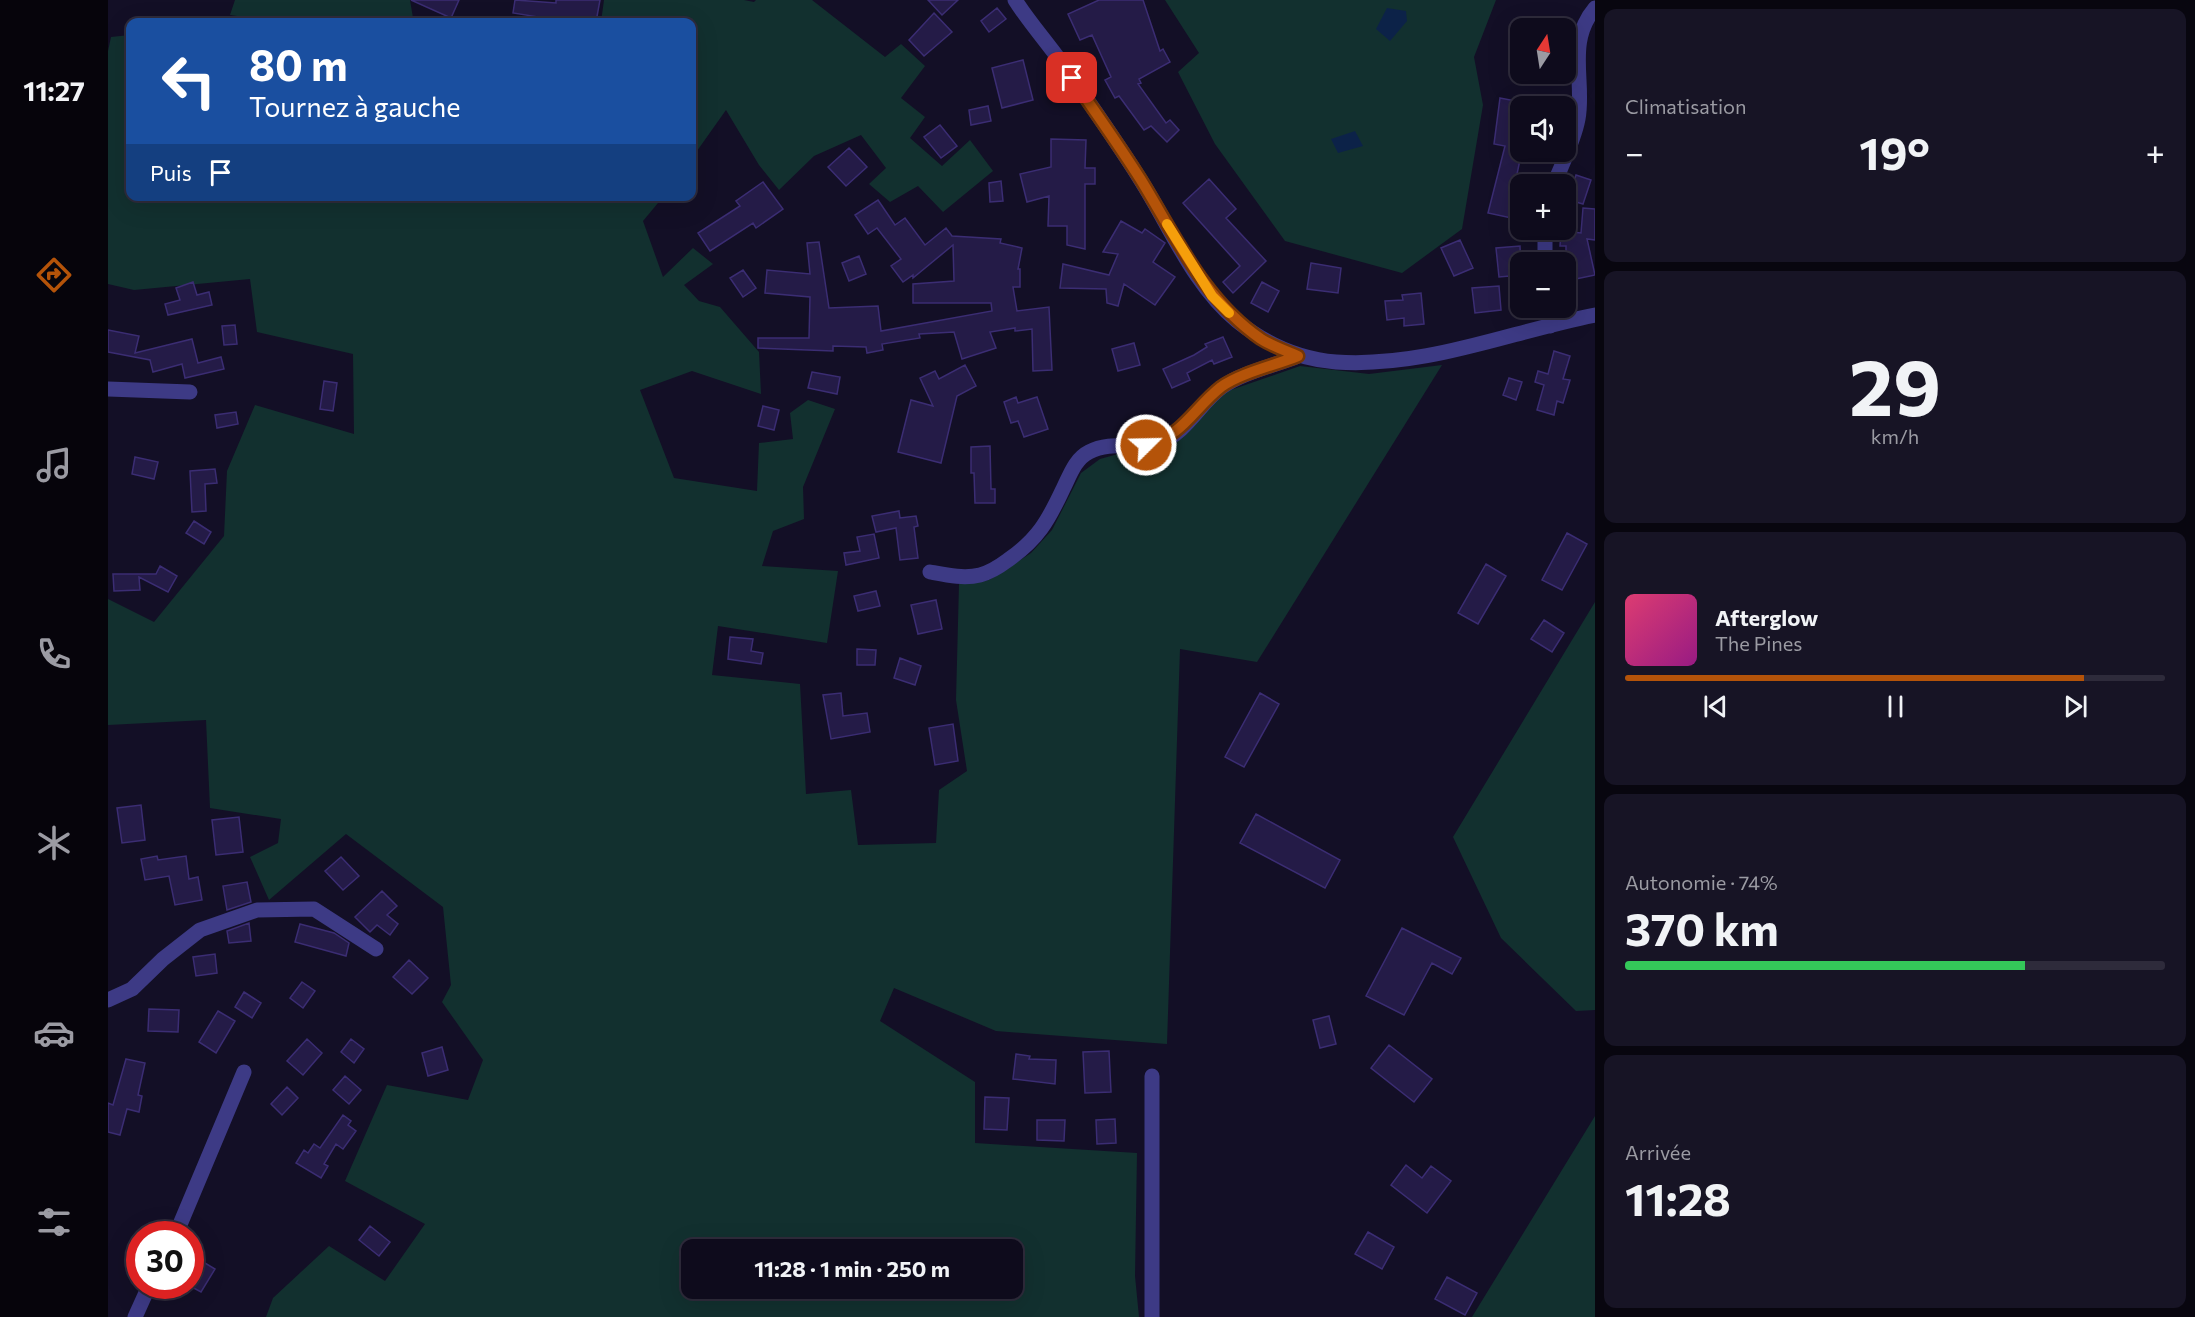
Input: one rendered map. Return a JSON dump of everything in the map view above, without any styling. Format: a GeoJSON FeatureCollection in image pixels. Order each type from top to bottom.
{"type":"FeatureCollection","features":[{"type":"Feature","properties":{"kind":"street"},"geometry":{"type":"LineString","coordinates":[[1015,0],[1060,61],[1140,179],[1212,296],[1236,320],[1263,340],[1298,356],[1337,362],[1377,362],[1434,356],[1595,315]]}},
{"type":"Feature","properties":{"kind":"street"},"geometry":{"type":"LineString","coordinates":[[1558,174],[1578,121],[1580,96],[1576,64],[1580,40],[1595,8]]}},
{"type":"Feature","properties":{"kind":"street"},"geometry":{"type":"LineString","coordinates":[[1549,318],[1550,326]]}},
{"type":"Feature","properties":{"kind":"street"},"geometry":{"type":"LineString","coordinates":[[930,572],[955,577],[980,575],[997,567],[1029,545],[1046,525],[1075,464],[1089,452],[1113,445],[1146,445],[1163,441],[1179,430],[1204,402],[1224,385],[1298,356]]}},
{"type":"Feature","properties":{"kind":"street"},"geometry":{"type":"LineString","coordinates":[[108,389],[190,392]]}},
{"type":"Feature","properties":{"kind":"street"},"geometry":{"type":"LineString","coordinates":[[108,1000],[132,989],[163,959],[200,930],[257,910],[314,909],[376,950]]}},
{"type":"Feature","properties":{"kind":"street"},"geometry":{"type":"LineString","coordinates":[[181,1221],[244,1072]]}},
{"type":"Feature","properties":{"kind":"street"},"geometry":{"type":"LineString","coordinates":[[1152,1076],[1152,1317]]}},
{"type":"Feature","properties":{"kind":"street"},"geometry":{"type":"LineString","coordinates":[[135,1317],[143,1299]]}},
{"type":"Feature","properties":{"kind":"green space"},"geometry":{"type":"Polygon","coordinates":[[[235,0],[410,0],[413,18],[250,18],[230,15],[235,0]]]}},
{"type":"Feature","properties":{"kind":"green space"},"geometry":{"type":"Polygon","coordinates":[[[604,0],[744,0],[754,2],[756,0],[812,0],[885,57],[901,44],[925,66],[901,98],[925,117],[910,138],[942,166],[970,140],[993,171],[943,212],[918,186],[890,202],[869,184],[886,168],[861,135],[814,156],[779,190],[759,165],[726,110],[696,152],[696,18],[602,18],[604,0]]]}},
{"type":"Feature","properties":{"kind":"green space"},"geometry":{"type":"Polygon","coordinates":[[[1165,0],[1496,0],[1474,57],[1483,105],[1462,229],[1402,273],[1285,241],[1215,144],[1178,72],[1199,53],[1165,0]]]}},
{"type":"Feature","properties":{"kind":"green space"},"geometry":{"type":"Polygon","coordinates":[[[126,35],[126,201],[660,201],[643,221],[663,277],[693,248],[713,264],[684,285],[699,301],[720,307],[759,352],[761,394],[692,371],[640,390],[674,478],[757,491],[759,443],[793,439],[790,413],[808,400],[835,409],[803,487],[804,519],[773,531],[762,566],[838,571],[827,643],[718,626],[712,675],[800,684],[806,794],[851,790],[858,845],[936,843],[939,790],[967,771],[956,700],[959,584],[989,580],[1031,553],[1052,530],[1081,473],[1100,459],[1118,454],[1158,451],[1181,438],[1225,392],[1300,366],[1369,374],[1442,365],[1257,662],[1180,649],[1167,1044],[996,1031],[894,988],[880,1021],[975,1082],[975,1143],[1137,1153],[1135,1276],[1139,1317],[266,1317],[273,1298],[329,1246],[385,1281],[425,1224],[345,1181],[387,1085],[468,1100],[483,1060],[442,1002],[451,985],[443,907],[346,834],[269,900],[250,857],[278,843],[281,819],[210,808],[206,720],[108,725],[108,599],[154,622],[224,536],[227,471],[255,405],[354,434],[353,354],[257,332],[250,279],[134,290],[108,284],[108,51],[111,37],[126,35]]]}},
{"type":"Feature","properties":{"kind":"green space"},"geometry":{"type":"Polygon","coordinates":[[[1595,602],[1595,1010],[1576,1011],[1501,938],[1453,837],[1595,602]]]}},
{"type":"Feature","properties":{"kind":"green space"},"geometry":{"type":"Polygon","coordinates":[[[1595,1116],[1595,1317],[1472,1317],[1595,1116]]]}},
{"type":"Feature","properties":{"kind":"water"},"geometry":{"type":"Polygon","coordinates":[[[1387,8],[1406,11],[1407,21],[1390,41],[1376,29],[1387,8]]]}},
{"type":"Feature","properties":{"kind":"water"},"geometry":{"type":"Polygon","coordinates":[[[1355,131],[1363,146],[1338,153],[1331,139],[1355,131]]]}},
{"type":"Feature","properties":{"kind":"building"},"geometry":{"type":"Polygon","coordinates":[[[411,0],[459,0],[451,18],[411,0]]]}},
{"type":"Feature","properties":{"kind":"building"},"geometry":{"type":"Polygon","coordinates":[[[515,0],[556,3],[556,0],[600,0],[597,18],[544,18],[513,13],[515,0]]]}},
{"type":"Feature","properties":{"kind":"building"},"geometry":{"type":"Polygon","coordinates":[[[928,0],[958,0],[942,15],[928,0]]]}},
{"type":"Feature","properties":{"kind":"building"},"geometry":{"type":"Polygon","coordinates":[[[1099,0],[1143,0],[1160,51],[1163,49],[1170,62],[1139,79],[1141,83],[1138,84],[1166,123],[1170,120],[1179,130],[1167,142],[1151,126],[1144,130],[1119,96],[1115,98],[1105,80],[1111,77],[1092,35],[1080,40],[1068,14],[1099,0]]]}},
{"type":"Feature","properties":{"kind":"building"},"geometry":{"type":"Polygon","coordinates":[[[997,8],[1006,19],[989,32],[981,21],[997,8]]]}},
{"type":"Feature","properties":{"kind":"building"},"geometry":{"type":"Polygon","coordinates":[[[934,13],[952,32],[924,56],[909,40],[934,13]]]}},
{"type":"Feature","properties":{"kind":"building"},"geometry":{"type":"Polygon","coordinates":[[[1023,60],[1033,100],[1002,108],[992,68],[1023,60]]]}},
{"type":"Feature","properties":{"kind":"building"},"geometry":{"type":"Polygon","coordinates":[[[1500,98],[1510,100],[1510,162],[1520,162],[1517,174],[1510,174],[1510,218],[1488,213],[1505,146],[1494,144],[1500,98]]]}},
{"type":"Feature","properties":{"kind":"building"},"geometry":{"type":"Polygon","coordinates":[[[988,106],[991,121],[971,125],[969,110],[988,106]]]}},
{"type":"Feature","properties":{"kind":"building"},"geometry":{"type":"Polygon","coordinates":[[[940,125],[957,146],[941,158],[924,137],[940,125]]]}},
{"type":"Feature","properties":{"kind":"building"},"geometry":{"type":"Polygon","coordinates":[[[1051,139],[1086,140],[1085,168],[1095,168],[1095,184],[1085,184],[1085,249],[1067,245],[1067,226],[1048,226],[1049,196],[1027,202],[1020,174],[1051,167],[1051,139]]]}},
{"type":"Feature","properties":{"kind":"building"},"geometry":{"type":"Polygon","coordinates":[[[849,148],[867,167],[846,186],[828,167],[849,148]]]}},
{"type":"Feature","properties":{"kind":"building"},"geometry":{"type":"Polygon","coordinates":[[[1576,175],[1591,180],[1583,204],[1576,202],[1576,175]]]}},
{"type":"Feature","properties":{"kind":"building"},"geometry":{"type":"Polygon","coordinates":[[[1209,179],[1236,209],[1226,218],[1266,261],[1233,293],[1223,282],[1240,266],[1183,203],[1209,179]]]}},
{"type":"Feature","properties":{"kind":"building"},"geometry":{"type":"Polygon","coordinates":[[[1001,181],[1003,201],[990,202],[989,183],[1001,181]]]}},
{"type":"Feature","properties":{"kind":"building"},"geometry":{"type":"Polygon","coordinates":[[[763,182],[783,209],[756,228],[753,223],[710,251],[698,233],[740,206],[736,201],[763,182]]]}},
{"type":"Feature","properties":{"kind":"building"},"geometry":{"type":"Polygon","coordinates":[[[878,200],[895,225],[905,218],[925,245],[946,228],[952,236],[1001,239],[1000,243],[1022,248],[1018,269],[1020,269],[1020,287],[1013,287],[1017,311],[1049,307],[1052,370],[1033,371],[1032,329],[1015,331],[1015,328],[990,332],[996,348],[962,359],[954,332],[919,334],[920,338],[882,344],[883,350],[867,353],[866,347],[833,346],[833,351],[758,348],[758,338],[809,338],[810,297],[765,293],[767,270],[810,274],[807,243],[819,242],[829,308],[878,306],[881,331],[992,311],[991,303],[913,303],[913,284],[954,281],[953,245],[913,278],[913,275],[903,282],[891,266],[901,259],[877,228],[868,234],[855,215],[878,200]]]}},
{"type":"Feature","properties":{"kind":"building"},"geometry":{"type":"Polygon","coordinates":[[[1583,208],[1595,209],[1595,240],[1587,239],[1595,275],[1576,279],[1576,252],[1566,252],[1566,246],[1560,246],[1560,240],[1576,240],[1576,232],[1581,233],[1583,208]]]}},
{"type":"Feature","properties":{"kind":"building"},"geometry":{"type":"Polygon","coordinates":[[[1121,221],[1142,233],[1145,229],[1165,243],[1153,262],[1175,277],[1155,305],[1124,284],[1118,306],[1107,303],[1106,289],[1060,288],[1063,264],[1109,275],[1118,254],[1103,252],[1121,221]]]}},
{"type":"Feature","properties":{"kind":"building"},"geometry":{"type":"Polygon","coordinates":[[[1460,240],[1473,268],[1454,276],[1441,248],[1460,240]]]}},
{"type":"Feature","properties":{"kind":"building"},"geometry":{"type":"Polygon","coordinates":[[[1520,246],[1520,252],[1510,252],[1510,276],[1499,277],[1496,248],[1520,246]]]}},
{"type":"Feature","properties":{"kind":"building"},"geometry":{"type":"Polygon","coordinates":[[[859,256],[866,274],[849,281],[842,263],[859,256]]]}},
{"type":"Feature","properties":{"kind":"building"},"geometry":{"type":"Polygon","coordinates":[[[1311,263],[1341,268],[1338,293],[1307,289],[1311,263]]]}},
{"type":"Feature","properties":{"kind":"building"},"geometry":{"type":"Polygon","coordinates":[[[743,270],[756,288],[743,297],[730,278],[743,270]]]}},
{"type":"Feature","properties":{"kind":"building"},"geometry":{"type":"Polygon","coordinates":[[[193,282],[197,295],[209,292],[212,305],[168,315],[165,304],[180,300],[176,288],[193,282]]]}},
{"type":"Feature","properties":{"kind":"building"},"geometry":{"type":"Polygon","coordinates":[[[1262,282],[1279,291],[1268,312],[1251,303],[1262,282]]]}},
{"type":"Feature","properties":{"kind":"building"},"geometry":{"type":"Polygon","coordinates":[[[1499,286],[1501,310],[1475,313],[1472,288],[1499,286]]]}},
{"type":"Feature","properties":{"kind":"building"},"geometry":{"type":"Polygon","coordinates":[[[1421,293],[1424,324],[1404,326],[1404,318],[1387,320],[1385,301],[1403,300],[1402,295],[1421,293]]]}},
{"type":"Feature","properties":{"kind":"building"},"geometry":{"type":"Polygon","coordinates":[[[235,325],[237,344],[224,345],[222,326],[235,325]]]}},
{"type":"Feature","properties":{"kind":"building"},"geometry":{"type":"Polygon","coordinates":[[[108,330],[139,336],[135,353],[192,339],[198,363],[221,357],[224,369],[185,378],[182,364],[153,372],[150,360],[108,352],[108,330]]]}},
{"type":"Feature","properties":{"kind":"building"},"geometry":{"type":"Polygon","coordinates":[[[1223,337],[1232,357],[1214,364],[1212,360],[1187,373],[1190,380],[1172,388],[1163,369],[1194,355],[1207,347],[1205,344],[1223,337]]]}},
{"type":"Feature","properties":{"kind":"building"},"geometry":{"type":"Polygon","coordinates":[[[1134,343],[1140,365],[1118,371],[1112,349],[1134,343]]]}},
{"type":"Feature","properties":{"kind":"building"},"geometry":{"type":"Polygon","coordinates":[[[1554,351],[1570,356],[1563,379],[1570,380],[1563,403],[1557,401],[1554,415],[1537,410],[1544,385],[1535,382],[1538,371],[1548,374],[1554,351]]]}},
{"type":"Feature","properties":{"kind":"building"},"geometry":{"type":"Polygon","coordinates":[[[965,365],[976,386],[957,396],[941,463],[898,452],[911,400],[933,406],[920,378],[935,371],[939,379],[965,365]]]}},
{"type":"Feature","properties":{"kind":"building"},"geometry":{"type":"Polygon","coordinates":[[[812,372],[840,377],[837,394],[808,388],[812,372]]]}},
{"type":"Feature","properties":{"kind":"building"},"geometry":{"type":"Polygon","coordinates":[[[1509,378],[1522,382],[1516,400],[1503,395],[1509,378]]]}},
{"type":"Feature","properties":{"kind":"building"},"geometry":{"type":"Polygon","coordinates":[[[324,381],[337,383],[333,411],[320,409],[324,381]]]}},
{"type":"Feature","properties":{"kind":"building"},"geometry":{"type":"Polygon","coordinates":[[[1016,397],[1018,403],[1037,397],[1048,429],[1024,437],[1018,421],[1011,423],[1004,402],[1016,397]]]}},
{"type":"Feature","properties":{"kind":"building"},"geometry":{"type":"Polygon","coordinates":[[[763,406],[779,410],[774,430],[758,426],[763,406]]]}},
{"type":"Feature","properties":{"kind":"building"},"geometry":{"type":"Polygon","coordinates":[[[236,412],[238,424],[217,428],[215,415],[236,412]]]}},
{"type":"Feature","properties":{"kind":"building"},"geometry":{"type":"Polygon","coordinates":[[[990,446],[991,489],[995,489],[995,503],[975,503],[974,473],[971,473],[971,447],[990,446]]]}},
{"type":"Feature","properties":{"kind":"building"},"geometry":{"type":"Polygon","coordinates":[[[135,457],[158,462],[154,479],[132,474],[135,457]]]}},
{"type":"Feature","properties":{"kind":"building"},"geometry":{"type":"Polygon","coordinates":[[[215,469],[217,483],[205,484],[206,511],[192,512],[190,471],[215,469]]]}},
{"type":"Feature","properties":{"kind":"building"},"geometry":{"type":"Polygon","coordinates":[[[899,511],[900,518],[916,516],[918,526],[914,527],[918,558],[900,560],[896,528],[876,532],[872,516],[899,511]]]}},
{"type":"Feature","properties":{"kind":"building"},"geometry":{"type":"Polygon","coordinates":[[[194,521],[211,532],[204,544],[186,533],[194,521]]]}},
{"type":"Feature","properties":{"kind":"building"},"geometry":{"type":"Polygon","coordinates":[[[1567,533],[1587,544],[1562,590],[1542,580],[1567,533]]]}},
{"type":"Feature","properties":{"kind":"building"},"geometry":{"type":"Polygon","coordinates":[[[874,534],[879,558],[846,565],[844,553],[860,551],[857,537],[874,534]]]}},
{"type":"Feature","properties":{"kind":"building"},"geometry":{"type":"Polygon","coordinates":[[[1486,564],[1506,576],[1478,624],[1458,613],[1486,564]]]}},
{"type":"Feature","properties":{"kind":"building"},"geometry":{"type":"Polygon","coordinates":[[[160,566],[177,576],[168,592],[139,577],[140,590],[114,591],[113,574],[156,574],[160,566]]]}},
{"type":"Feature","properties":{"kind":"building"},"geometry":{"type":"Polygon","coordinates":[[[876,591],[880,606],[858,611],[854,596],[876,591]]]}},
{"type":"Feature","properties":{"kind":"building"},"geometry":{"type":"Polygon","coordinates":[[[936,600],[942,629],[918,634],[911,605],[936,600]]]}},
{"type":"Feature","properties":{"kind":"building"},"geometry":{"type":"Polygon","coordinates":[[[1544,620],[1564,633],[1552,652],[1531,639],[1544,620]]]}},
{"type":"Feature","properties":{"kind":"building"},"geometry":{"type":"Polygon","coordinates":[[[730,637],[753,639],[751,651],[763,653],[761,664],[728,659],[730,637]]]}},
{"type":"Feature","properties":{"kind":"building"},"geometry":{"type":"Polygon","coordinates":[[[857,649],[876,650],[875,665],[857,665],[857,649]]]}},
{"type":"Feature","properties":{"kind":"building"},"geometry":{"type":"Polygon","coordinates":[[[900,658],[921,666],[915,685],[894,678],[900,658]]]}},
{"type":"Feature","properties":{"kind":"building"},"geometry":{"type":"Polygon","coordinates":[[[841,693],[843,716],[867,713],[870,732],[831,739],[823,695],[841,693]]]}},
{"type":"Feature","properties":{"kind":"building"},"geometry":{"type":"Polygon","coordinates":[[[1260,693],[1279,704],[1244,767],[1225,757],[1260,693]]]}},
{"type":"Feature","properties":{"kind":"building"},"geometry":{"type":"Polygon","coordinates":[[[953,724],[958,761],[935,765],[929,728],[953,724]]]}},
{"type":"Feature","properties":{"kind":"building"},"geometry":{"type":"Polygon","coordinates":[[[141,805],[145,840],[122,843],[117,808],[141,805]]]}},
{"type":"Feature","properties":{"kind":"building"},"geometry":{"type":"Polygon","coordinates":[[[1256,814],[1340,860],[1325,888],[1240,843],[1256,814]]]}},
{"type":"Feature","properties":{"kind":"building"},"geometry":{"type":"Polygon","coordinates":[[[239,817],[243,852],[216,855],[212,820],[239,817]]]}},
{"type":"Feature","properties":{"kind":"building"},"geometry":{"type":"Polygon","coordinates":[[[157,856],[158,860],[186,856],[189,879],[198,877],[202,900],[175,905],[169,876],[145,880],[141,859],[157,856]]]}},
{"type":"Feature","properties":{"kind":"building"},"geometry":{"type":"Polygon","coordinates":[[[341,857],[359,876],[343,890],[325,871],[341,857]]]}},
{"type":"Feature","properties":{"kind":"building"},"geometry":{"type":"Polygon","coordinates":[[[247,882],[251,902],[227,910],[223,886],[247,882]]]}},
{"type":"Feature","properties":{"kind":"building"},"geometry":{"type":"Polygon","coordinates":[[[382,891],[397,906],[387,915],[398,924],[390,935],[377,925],[370,932],[355,917],[382,891]]]}},
{"type":"Feature","properties":{"kind":"building"},"geometry":{"type":"Polygon","coordinates":[[[249,923],[251,941],[229,943],[227,931],[249,923]]]}},
{"type":"Feature","properties":{"kind":"building"},"geometry":{"type":"Polygon","coordinates":[[[300,924],[334,933],[349,943],[346,956],[295,942],[300,924]]]}},
{"type":"Feature","properties":{"kind":"building"},"geometry":{"type":"Polygon","coordinates":[[[1402,928],[1461,958],[1452,974],[1432,963],[1404,1015],[1366,996],[1402,928]]]}},
{"type":"Feature","properties":{"kind":"building"},"geometry":{"type":"Polygon","coordinates":[[[215,954],[217,973],[196,976],[193,957],[215,954]]]}},
{"type":"Feature","properties":{"kind":"building"},"geometry":{"type":"Polygon","coordinates":[[[409,960],[428,978],[412,994],[393,977],[409,960]]]}},
{"type":"Feature","properties":{"kind":"building"},"geometry":{"type":"Polygon","coordinates":[[[302,982],[315,991],[303,1008],[290,998],[302,982]]]}},
{"type":"Feature","properties":{"kind":"building"},"geometry":{"type":"Polygon","coordinates":[[[244,992],[261,1003],[252,1018],[235,1007],[244,992]]]}},
{"type":"Feature","properties":{"kind":"building"},"geometry":{"type":"Polygon","coordinates":[[[149,1009],[179,1010],[178,1032],[148,1031],[149,1009]]]}},
{"type":"Feature","properties":{"kind":"building"},"geometry":{"type":"Polygon","coordinates":[[[218,1011],[235,1021],[216,1053],[199,1042],[218,1011]]]}},
{"type":"Feature","properties":{"kind":"building"},"geometry":{"type":"Polygon","coordinates":[[[1329,1016],[1336,1044],[1320,1048],[1313,1020],[1329,1016]]]}},
{"type":"Feature","properties":{"kind":"building"},"geometry":{"type":"Polygon","coordinates":[[[307,1039],[322,1053],[303,1075],[287,1061],[307,1039]]]}},
{"type":"Feature","properties":{"kind":"building"},"geometry":{"type":"Polygon","coordinates":[[[351,1039],[364,1049],[354,1063],[341,1052],[351,1039]]]}},
{"type":"Feature","properties":{"kind":"building"},"geometry":{"type":"Polygon","coordinates":[[[1389,1045],[1432,1079],[1414,1102],[1371,1068],[1389,1045]]]}},
{"type":"Feature","properties":{"kind":"building"},"geometry":{"type":"Polygon","coordinates":[[[442,1047],[448,1070],[428,1076],[422,1053],[442,1047]]]}},
{"type":"Feature","properties":{"kind":"building"},"geometry":{"type":"Polygon","coordinates":[[[1109,1051],[1111,1092],[1085,1093],[1083,1052],[1109,1051]]]}},
{"type":"Feature","properties":{"kind":"building"},"geometry":{"type":"Polygon","coordinates":[[[1016,1054],[1030,1056],[1029,1059],[1056,1060],[1055,1084],[1013,1079],[1016,1054]]]}},
{"type":"Feature","properties":{"kind":"building"},"geometry":{"type":"Polygon","coordinates":[[[126,1059],[145,1063],[138,1095],[142,1096],[139,1112],[127,1109],[120,1135],[108,1132],[108,1103],[113,1105],[126,1059]]]}},
{"type":"Feature","properties":{"kind":"building"},"geometry":{"type":"Polygon","coordinates":[[[345,1076],[361,1090],[349,1104],[333,1090],[345,1076]]]}},
{"type":"Feature","properties":{"kind":"building"},"geometry":{"type":"Polygon","coordinates":[[[287,1087],[298,1098],[282,1115],[271,1104],[287,1087]]]}},
{"type":"Feature","properties":{"kind":"building"},"geometry":{"type":"Polygon","coordinates":[[[985,1097],[1009,1098],[1007,1130],[984,1129],[985,1097]]]}},
{"type":"Feature","properties":{"kind":"building"},"geometry":{"type":"Polygon","coordinates":[[[343,1115],[351,1121],[348,1125],[356,1131],[343,1149],[336,1144],[324,1164],[328,1166],[321,1178],[296,1163],[304,1150],[308,1153],[314,1144],[320,1148],[343,1115]]]}},
{"type":"Feature","properties":{"kind":"building"},"geometry":{"type":"Polygon","coordinates":[[[1115,1119],[1116,1143],[1097,1144],[1096,1120],[1115,1119]]]}},
{"type":"Feature","properties":{"kind":"building"},"geometry":{"type":"Polygon","coordinates":[[[1037,1120],[1065,1120],[1064,1141],[1037,1140],[1037,1120]]]}},
{"type":"Feature","properties":{"kind":"building"},"geometry":{"type":"Polygon","coordinates":[[[1406,1165],[1422,1178],[1431,1166],[1451,1181],[1427,1213],[1391,1185],[1406,1165]]]}},
{"type":"Feature","properties":{"kind":"building"},"geometry":{"type":"Polygon","coordinates":[[[370,1226],[390,1242],[379,1256],[359,1240],[370,1226]]]}},
{"type":"Feature","properties":{"kind":"building"},"geometry":{"type":"Polygon","coordinates":[[[1368,1232],[1394,1247],[1382,1269],[1355,1254],[1368,1232]]]}},
{"type":"Feature","properties":{"kind":"building"},"geometry":{"type":"Polygon","coordinates":[[[204,1262],[215,1269],[204,1287],[204,1262]]]}},
{"type":"Feature","properties":{"kind":"building"},"geometry":{"type":"Polygon","coordinates":[[[1447,1277],[1477,1293],[1465,1315],[1435,1299],[1447,1277]]]}},
{"type":"Feature","properties":{"kind":"slow traffic"},"geometry":{"type":"LineString","coordinates":[[1167,224],[1212,296],[1229,313]]}},
{"type":"Feature","properties":{"kind":"route"},"geometry":{"type":"LineString","coordinates":[[1072,78],[1140,179],[1212,296],[1236,320],[1263,340],[1298,356],[1224,385],[1204,402],[1179,430],[1163,441],[1146,445]]}}]}
